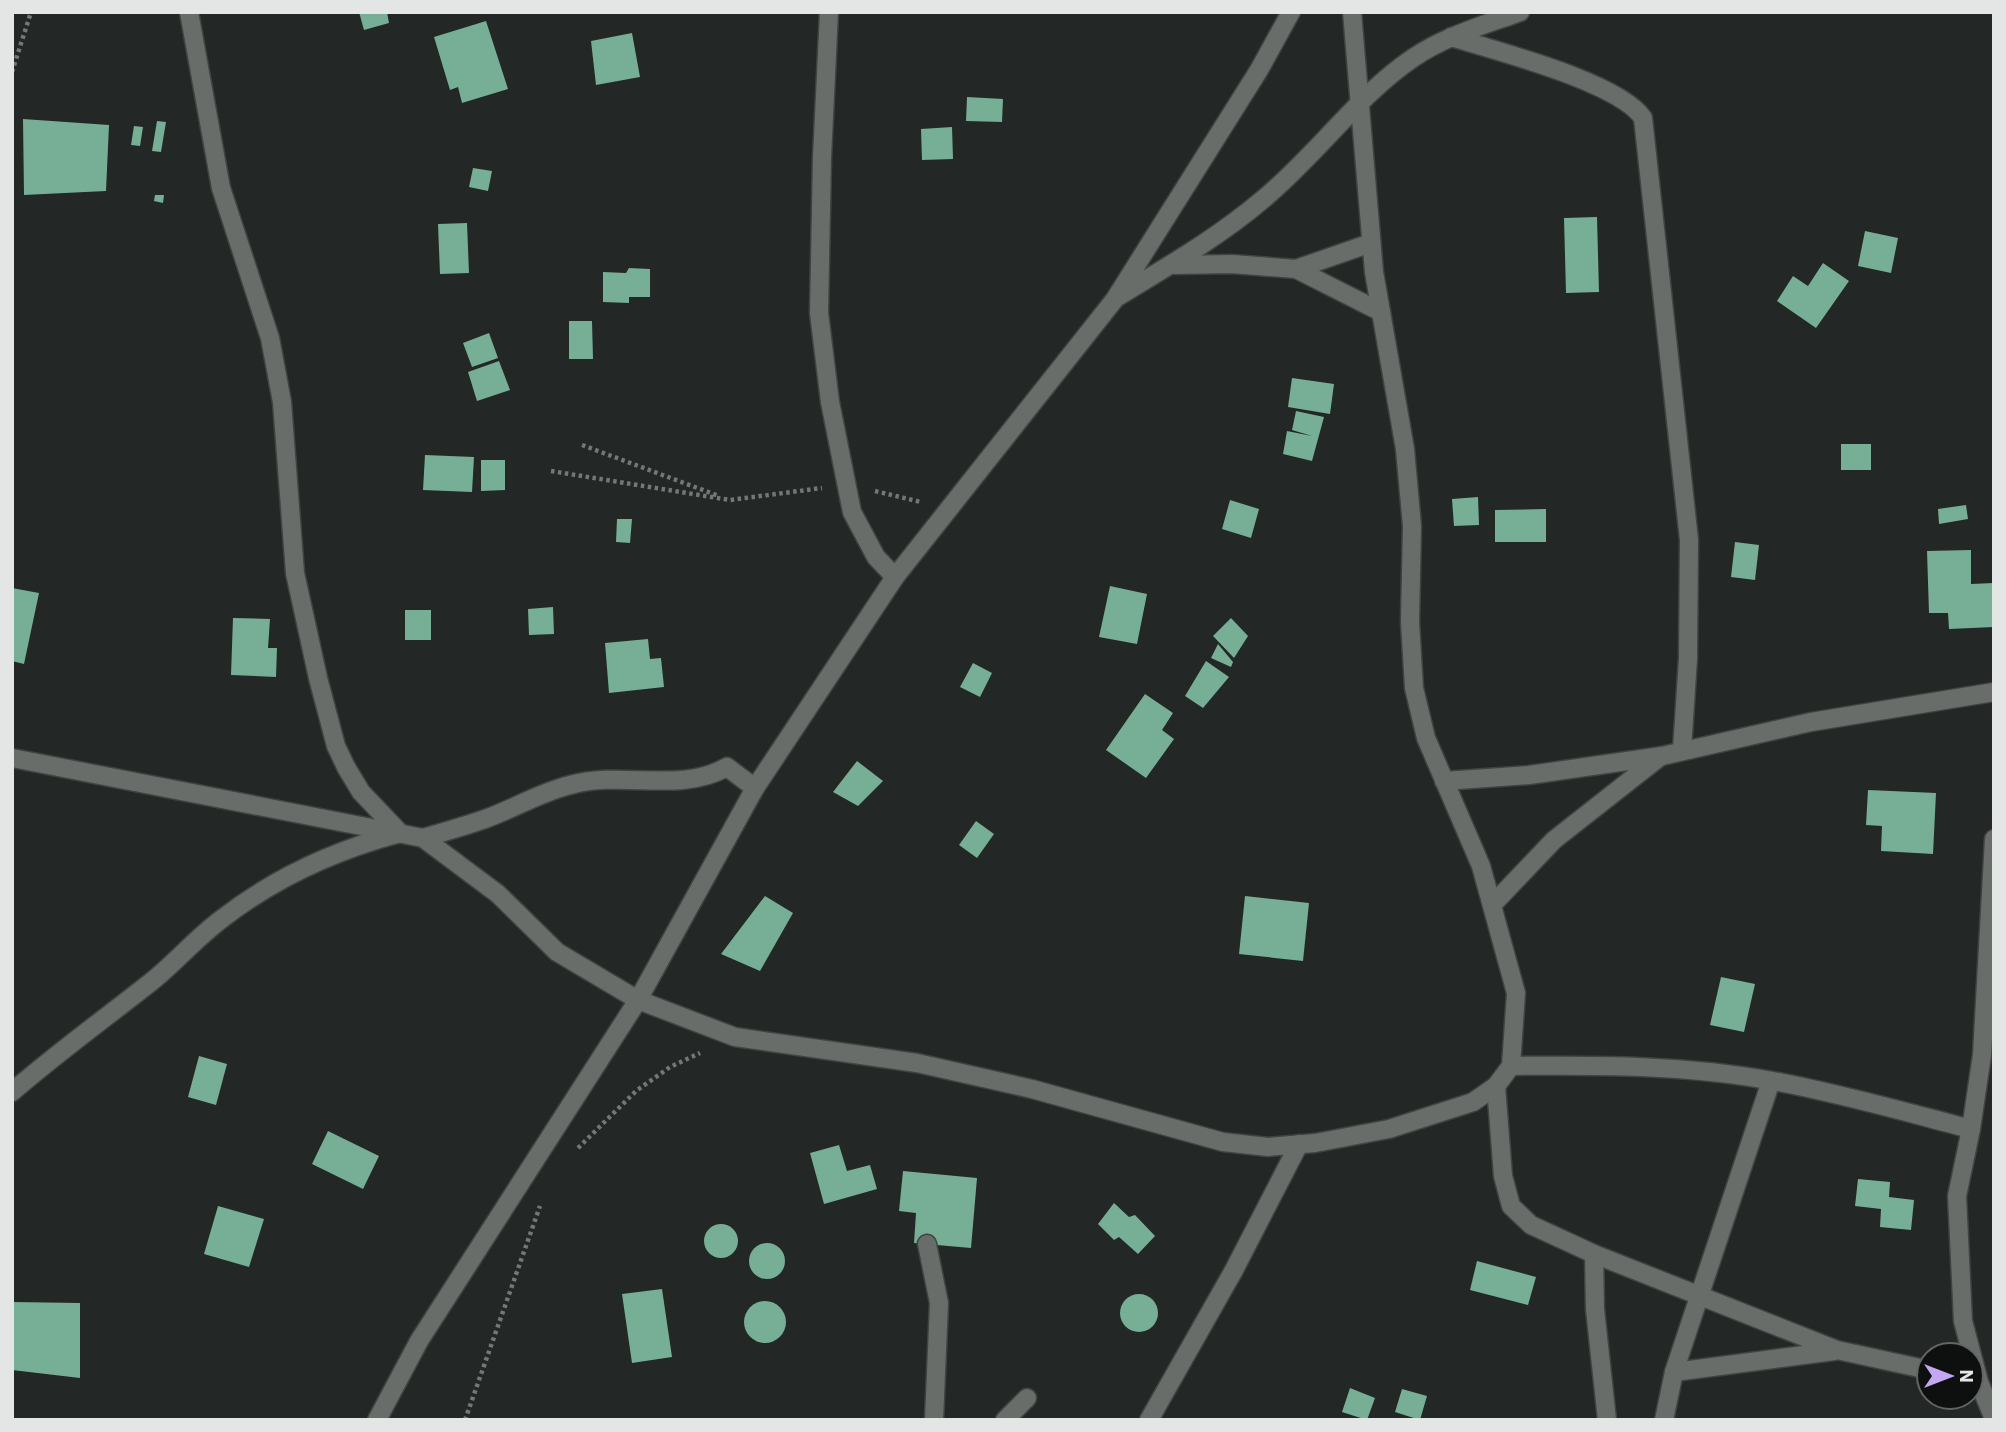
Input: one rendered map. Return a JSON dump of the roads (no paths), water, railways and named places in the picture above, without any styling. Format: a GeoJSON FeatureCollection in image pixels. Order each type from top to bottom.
{"type":"FeatureCollection","features":[{"type":"Feature","properties":{"kind":"street"},"geometry":{"type":"LineString","coordinates":[[189,12],[220,188],[270,338],[282,402],[295,573],[318,678],[336,746],[346,767],[361,792],[400,832]]}},
{"type":"Feature","properties":{"kind":"street"},"geometry":{"type":"LineString","coordinates":[[830,12],[822,158],[820,313],[830,402],[852,512],[876,556],[895,577]]}},
{"type":"Feature","properties":{"kind":"street"},"geometry":{"type":"LineString","coordinates":[[377,1420],[419,1341],[638,1000],[755,788],[895,577],[1115,299],[1259,70],[1292,12]]}},
{"type":"Feature","properties":{"kind":"street"},"geometry":{"type":"LineString","coordinates":[[12,758],[423,838],[498,894],[557,952],[638,1000],[734,1037],[917,1063],[1032,1088],[1223,1143],[1268,1147],[1389,1129],[1473,1102],[1496,1086],[1510,1066],[1516,993],[1493,904],[1426,738],[1414,688],[1410,622],[1412,526],[1405,449],[1371,243],[1352,12]]}},
{"type":"Feature","properties":{"kind":"street"},"geometry":{"type":"LineString","coordinates":[[1115,299],[1174,265],[1261,201],[1378,86],[1413,58],[1451,37],[1520,12]]}},
{"type":"Feature","properties":{"kind":"street"},"geometry":{"type":"LineString","coordinates":[[1451,37],[1567,75],[1635,106],[1643,118],[1689,540],[1688,658],[1682,750]]}},
{"type":"Feature","properties":{"kind":"street"},"geometry":{"type":"LineString","coordinates":[[1296,269],[1371,243]]}},
{"type":"Feature","properties":{"kind":"street"},"geometry":{"type":"LineString","coordinates":[[1174,265],[1232,264],[1296,269],[1381,312]]}},
{"type":"Feature","properties":{"kind":"street"},"geometry":{"type":"LineString","coordinates":[[1444,781],[1529,775],[1662,756],[1811,722],[1994,692]]}},
{"type":"Feature","properties":{"kind":"street"},"geometry":{"type":"LineString","coordinates":[[1493,904],[1554,840],[1662,756]]}},
{"type":"Feature","properties":{"kind":"street"},"geometry":{"type":"LineString","coordinates":[[423,838],[485,819],[569,785],[619,777],[672,781],[706,779],[727,767],[755,788]]}},
{"type":"Feature","properties":{"kind":"street"},"geometry":{"type":"LineString","coordinates":[[12,1092],[74,1038],[152,981],[223,918],[295,872],[350,846],[400,832]]}},
{"type":"Feature","properties":{"kind":"street"},"geometry":{"type":"LineString","coordinates":[[1969,1341],[1963,1321],[1957,1245],[1957,1196],[1982,1055],[1994,839]]}},
{"type":"Feature","properties":{"kind":"street"},"geometry":{"type":"LineString","coordinates":[[1510,1066],[1640,1068],[1771,1081],[1971,1129]]}},
{"type":"Feature","properties":{"kind":"street"},"geometry":{"type":"LineString","coordinates":[[1664,1420],[1674,1372],[1771,1081]]}},
{"type":"Feature","properties":{"kind":"street"},"geometry":{"type":"LineString","coordinates":[[1496,1086],[1503,1177],[1510,1206],[1531,1225],[1594,1254],[1837,1350],[1915,1367]]}},
{"type":"Feature","properties":{"kind":"street"},"geometry":{"type":"LineString","coordinates":[[1149,1420],[1234,1270],[1299,1144]]}},
{"type":"Feature","properties":{"kind":"street"},"geometry":{"type":"LineString","coordinates":[[927,1244],[939,1303],[934,1420]]}},
{"type":"Feature","properties":{"kind":"street"},"geometry":{"type":"LineString","coordinates":[[1594,1254],[1595,1310],[1607,1420]]}},
{"type":"Feature","properties":{"kind":"street"},"geometry":{"type":"LineString","coordinates":[[1674,1372],[1837,1350]]}},
{"type":"Feature","properties":{"kind":"street"},"geometry":{"type":"LineString","coordinates":[[1985,1394],[1994,1419]]}},
{"type":"Feature","properties":{"kind":"street"},"geometry":{"type":"LineString","coordinates":[[1005,1420],[1027,1398]]}}]}
